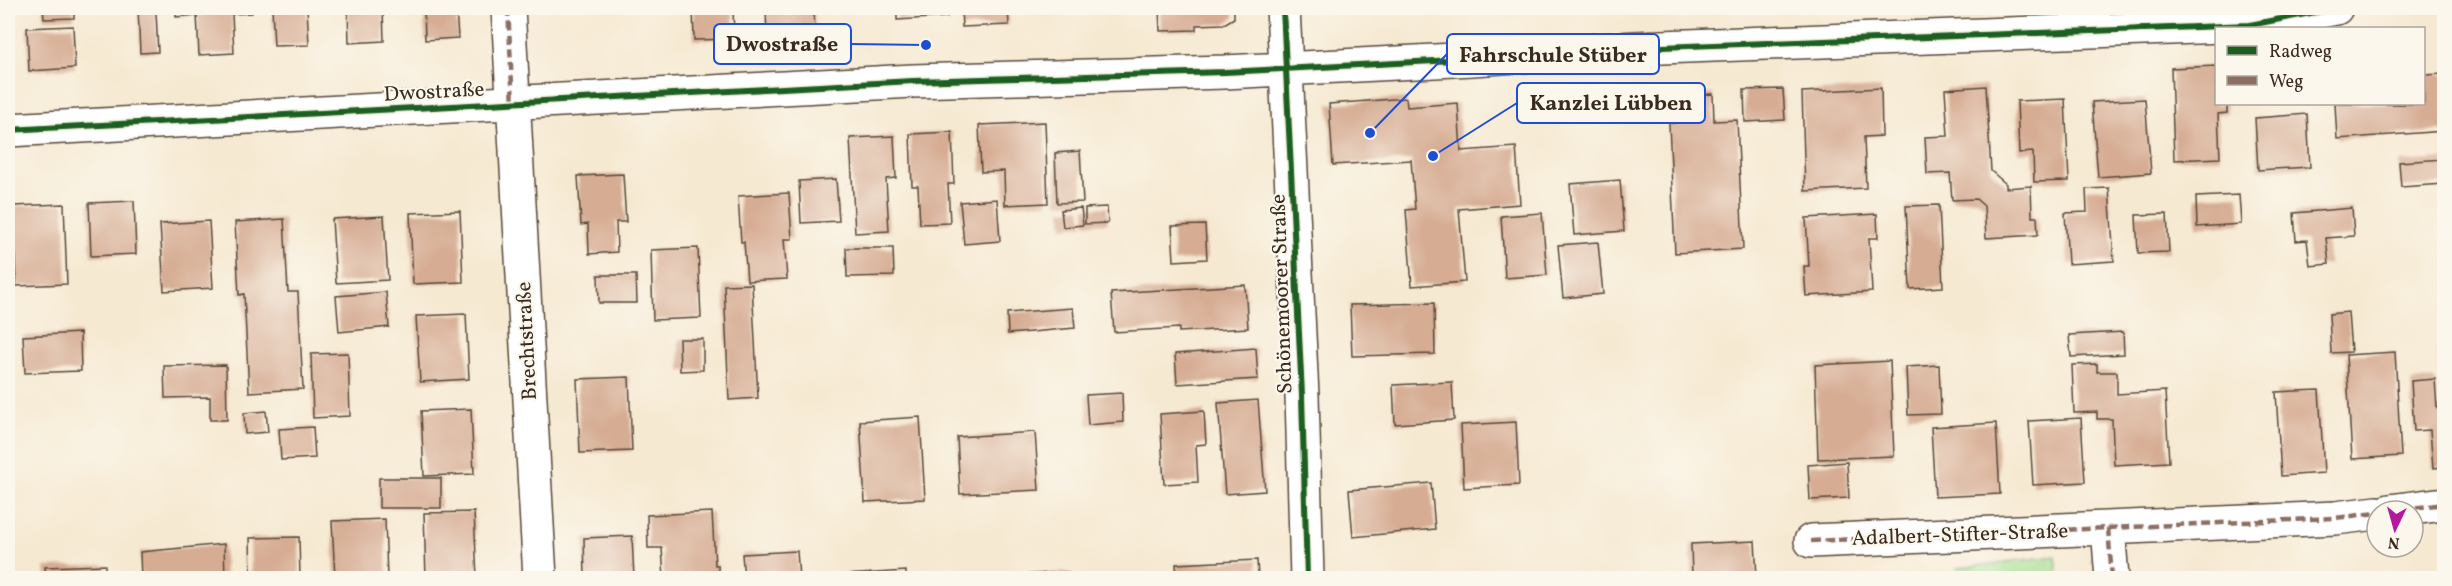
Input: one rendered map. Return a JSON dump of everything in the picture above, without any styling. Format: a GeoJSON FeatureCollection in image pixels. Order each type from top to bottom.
{"type":"FeatureCollection","features":[{"type":"Feature","properties":{"kind":"street","name":"Brechtstraße"},"geometry":{"type":"LineString","coordinates":[[508,8],[540,579]]}},
{"type":"Feature","properties":{"kind":"street","name":"Schönemoorer Straße"},"geometry":{"type":"LineString","coordinates":[[1283,8],[1301,372],[1307,579]]}},
{"type":"Feature","properties":{"kind":"street","name":"Dwostraße"},"geometry":{"type":"LineString","coordinates":[[8,130],[913,81],[1286,69],[1635,48],[2250,25],[2336,8]]}},
{"type":"Feature","properties":{"kind":"street"},"geometry":{"type":"LineString","coordinates":[[2425,506],[2445,504]]}},
{"type":"Feature","properties":{"kind":"street","name":"Adalbert-Stifter-Straße"},"geometry":{"type":"LineString","coordinates":[[1811,541],[2335,518],[2365,514]]}},
{"type":"Feature","properties":{"kind":"street"},"geometry":{"type":"LineString","coordinates":[[2108,528],[2112,579]]}},
{"type":"Feature","properties":{"kind":"green space"},"geometry":{"type":"Polygon","coordinates":[[[2056,556],[2058,578],[1957,578],[1957,568],[2056,556]]]}},
{"type":"Feature","properties":{"kind":"building"},"geometry":{"type":"Polygon","coordinates":[[[43,8],[74,8],[74,18],[44,19],[43,8]]]}},
{"type":"Feature","properties":{"kind":"building"},"geometry":{"type":"Polygon","coordinates":[[[138,8],[252,8],[252,13],[232,14],[234,53],[199,55],[197,15],[176,17],[176,11],[156,12],[158,52],[140,53],[138,8]]]}},
{"type":"Feature","properties":{"kind":"building"},"geometry":{"type":"Polygon","coordinates":[[[272,8],[307,8],[309,45],[274,46],[272,8]]]}},
{"type":"Feature","properties":{"kind":"building"},"geometry":{"type":"Polygon","coordinates":[[[348,8],[383,8],[384,41],[349,43],[348,8]]]}},
{"type":"Feature","properties":{"kind":"building"},"geometry":{"type":"Polygon","coordinates":[[[424,8],[456,8],[458,38],[425,40],[424,8]]]}},
{"type":"Feature","properties":{"kind":"building"},"geometry":{"type":"Polygon","coordinates":[[[693,8],[733,8],[734,39],[694,40],[693,8]]]}},
{"type":"Feature","properties":{"kind":"building"},"geometry":{"type":"Polygon","coordinates":[[[766,8],[814,8],[815,36],[767,37],[766,8]]]}},
{"type":"Feature","properties":{"kind":"building"},"geometry":{"type":"Polygon","coordinates":[[[897,8],[946,8],[947,17],[897,20],[897,8]]]}},
{"type":"Feature","properties":{"kind":"building"},"geometry":{"type":"Polygon","coordinates":[[[961,8],[1008,8],[1009,25],[962,27],[961,8]]]}},
{"type":"Feature","properties":{"kind":"building"},"geometry":{"type":"Polygon","coordinates":[[[1159,8],[1234,8],[1234,18],[1224,24],[1196,25],[1196,30],[1160,31],[1159,8]]]}},
{"type":"Feature","properties":{"kind":"building"},"geometry":{"type":"Polygon","coordinates":[[[73,26],[75,68],[29,71],[27,28],[73,26]]]}},
{"type":"Feature","properties":{"kind":"building"},"geometry":{"type":"Polygon","coordinates":[[[2215,66],[2215,105],[2227,105],[2227,113],[2218,114],[2220,158],[2174,160],[2171,68],[2215,66]]]}},
{"type":"Feature","properties":{"kind":"building"},"geometry":{"type":"Polygon","coordinates":[[[2444,74],[2444,131],[2337,139],[2335,105],[2425,105],[2425,75],[2444,74]]]}},
{"type":"Feature","properties":{"kind":"building"},"geometry":{"type":"Polygon","coordinates":[[[1986,86],[1991,171],[2006,184],[2006,188],[2031,186],[2032,217],[2037,217],[2038,235],[1986,238],[1984,206],[1976,199],[1952,200],[1950,173],[1927,174],[1925,137],[1948,136],[1945,89],[1986,86]]]}},
{"type":"Feature","properties":{"kind":"building"},"geometry":{"type":"Polygon","coordinates":[[[1881,88],[1882,136],[1864,137],[1866,188],[1805,191],[1802,92],[1881,88]]]}},
{"type":"Feature","properties":{"kind":"building"},"geometry":{"type":"Polygon","coordinates":[[[1783,89],[1785,120],[1745,122],[1744,90],[1783,89]]]}},
{"type":"Feature","properties":{"kind":"building"},"geometry":{"type":"Polygon","coordinates":[[[1713,94],[1714,121],[1737,120],[1743,249],[1675,253],[1669,123],[1674,123],[1673,96],[1713,94]]]}},
{"type":"Feature","properties":{"kind":"building"},"geometry":{"type":"Polygon","coordinates":[[[1406,98],[1407,107],[1458,103],[1461,151],[1516,147],[1520,204],[1459,209],[1465,282],[1412,286],[1406,210],[1415,209],[1411,160],[1333,165],[1329,104],[1406,98]]]}},
{"type":"Feature","properties":{"kind":"building"},"geometry":{"type":"Polygon","coordinates":[[[2065,99],[2069,181],[2034,182],[2033,152],[2019,153],[2017,101],[2065,99]]]}},
{"type":"Feature","properties":{"kind":"building"},"geometry":{"type":"Polygon","coordinates":[[[2145,99],[2151,173],[2098,177],[2092,102],[2145,99]]]}},
{"type":"Feature","properties":{"kind":"building"},"geometry":{"type":"Polygon","coordinates":[[[2307,114],[2310,167],[2258,170],[2255,118],[2307,114]]]}},
{"type":"Feature","properties":{"kind":"building"},"geometry":{"type":"Polygon","coordinates":[[[1045,122],[1048,203],[1005,205],[1004,171],[981,172],[979,125],[1045,122]]]}},
{"type":"Feature","properties":{"kind":"building"},"geometry":{"type":"Polygon","coordinates":[[[952,132],[954,184],[948,184],[950,223],[920,224],[918,186],[912,186],[910,134],[952,132]]]}},
{"type":"Feature","properties":{"kind":"building"},"geometry":{"type":"Polygon","coordinates":[[[894,136],[896,178],[886,179],[889,231],[855,233],[850,138],[894,136]]]}},
{"type":"Feature","properties":{"kind":"building"},"geometry":{"type":"Polygon","coordinates":[[[1080,151],[1083,202],[1057,203],[1055,153],[1080,151]]]}},
{"type":"Feature","properties":{"kind":"building"},"geometry":{"type":"Polygon","coordinates":[[[2444,159],[2444,184],[2401,187],[2399,162],[2444,159]]]}},
{"type":"Feature","properties":{"kind":"building"},"geometry":{"type":"Polygon","coordinates":[[[623,174],[626,222],[616,222],[617,252],[589,254],[588,224],[581,225],[578,176],[623,174]]]}},
{"type":"Feature","properties":{"kind":"building"},"geometry":{"type":"Polygon","coordinates":[[[836,179],[839,221],[801,223],[799,181],[836,179]]]}},
{"type":"Feature","properties":{"kind":"building"},"geometry":{"type":"Polygon","coordinates":[[[1620,180],[1624,231],[1574,235],[1570,184],[1620,180]]]}},
{"type":"Feature","properties":{"kind":"building"},"geometry":{"type":"Polygon","coordinates":[[[2109,188],[2114,261],[2068,264],[2065,213],[2087,212],[2086,189],[2109,188]]]}},
{"type":"Feature","properties":{"kind":"building"},"geometry":{"type":"Polygon","coordinates":[[[789,193],[792,239],[784,239],[787,279],[747,281],[744,242],[741,242],[738,196],[789,193]]]}},
{"type":"Feature","properties":{"kind":"building"},"geometry":{"type":"Polygon","coordinates":[[[2239,195],[2241,224],[2197,227],[2196,197],[2239,195]]]}},
{"type":"Feature","properties":{"kind":"building"},"geometry":{"type":"Polygon","coordinates":[[[997,199],[1000,241],[964,244],[960,202],[997,199]]]}},
{"type":"Feature","properties":{"kind":"building"},"geometry":{"type":"Polygon","coordinates":[[[134,201],[136,254],[91,256],[89,203],[134,201]]]}},
{"type":"Feature","properties":{"kind":"building"},"geometry":{"type":"Polygon","coordinates":[[[64,204],[67,284],[16,286],[13,206],[64,204]]]}},
{"type":"Feature","properties":{"kind":"building"},"geometry":{"type":"Polygon","coordinates":[[[1939,205],[1943,287],[1910,289],[1906,206],[1939,205]]]}},
{"type":"Feature","properties":{"kind":"building"},"geometry":{"type":"Polygon","coordinates":[[[1107,207],[1108,223],[1085,224],[1085,208],[1107,207]]]}},
{"type":"Feature","properties":{"kind":"building"},"geometry":{"type":"Polygon","coordinates":[[[1081,208],[1083,225],[1063,227],[1061,210],[1081,208]]]}},
{"type":"Feature","properties":{"kind":"building"},"geometry":{"type":"Polygon","coordinates":[[[2352,208],[2354,236],[2326,238],[2329,264],[2310,266],[2307,240],[2296,241],[2294,213],[2352,208]]]}},
{"type":"Feature","properties":{"kind":"building"},"geometry":{"type":"Polygon","coordinates":[[[460,211],[463,282],[413,284],[410,213],[460,211]]]}},
{"type":"Feature","properties":{"kind":"building"},"geometry":{"type":"Polygon","coordinates":[[[1542,213],[1547,275],[1505,278],[1501,216],[1542,213]]]}},
{"type":"Feature","properties":{"kind":"building"},"geometry":{"type":"Polygon","coordinates":[[[1877,214],[1878,238],[1869,238],[1872,292],[1806,296],[1804,266],[1809,266],[1806,218],[1877,214]]]}},
{"type":"Feature","properties":{"kind":"building"},"geometry":{"type":"Polygon","coordinates":[[[2167,214],[2169,252],[2138,253],[2136,215],[2167,214]]]}},
{"type":"Feature","properties":{"kind":"building"},"geometry":{"type":"Polygon","coordinates":[[[384,216],[388,280],[336,283],[332,219],[384,216]]]}},
{"type":"Feature","properties":{"kind":"building"},"geometry":{"type":"Polygon","coordinates":[[[284,219],[288,292],[298,292],[303,389],[249,392],[244,294],[239,295],[235,222],[284,219]]]}},
{"type":"Feature","properties":{"kind":"building"},"geometry":{"type":"Polygon","coordinates":[[[209,221],[213,288],[164,291],[160,224],[209,221]]]}},
{"type":"Feature","properties":{"kind":"building"},"geometry":{"type":"Polygon","coordinates":[[[1205,225],[1207,259],[1174,261],[1172,226],[1205,225]]]}},
{"type":"Feature","properties":{"kind":"building"},"geometry":{"type":"Polygon","coordinates":[[[1598,242],[1603,294],[1563,298],[1558,245],[1598,242]]]}},
{"type":"Feature","properties":{"kind":"building"},"geometry":{"type":"Polygon","coordinates":[[[698,248],[701,318],[653,320],[651,250],[698,248]]]}},
{"type":"Feature","properties":{"kind":"building"},"geometry":{"type":"Polygon","coordinates":[[[846,248],[893,248],[894,276],[847,277],[846,248]]]}},
{"type":"Feature","properties":{"kind":"building"},"geometry":{"type":"Polygon","coordinates":[[[598,275],[636,275],[637,303],[599,303],[598,275]]]}},
{"type":"Feature","properties":{"kind":"building"},"geometry":{"type":"Polygon","coordinates":[[[752,284],[758,398],[729,400],[724,285],[752,284]]]}},
{"type":"Feature","properties":{"kind":"building"},"geometry":{"type":"Polygon","coordinates":[[[1245,285],[1248,328],[1179,332],[1179,328],[1114,332],[1111,293],[1245,285]]]}},
{"type":"Feature","properties":{"kind":"building"},"geometry":{"type":"Polygon","coordinates":[[[386,292],[389,327],[339,332],[336,296],[386,292]]]}},
{"type":"Feature","properties":{"kind":"building"},"geometry":{"type":"Polygon","coordinates":[[[1434,303],[1435,354],[1352,356],[1350,305],[1434,303]]]}},
{"type":"Feature","properties":{"kind":"building"},"geometry":{"type":"Polygon","coordinates":[[[1073,308],[1075,328],[1008,334],[1007,313],[1073,308]]]}},
{"type":"Feature","properties":{"kind":"building"},"geometry":{"type":"Polygon","coordinates":[[[2348,312],[2351,352],[2331,353],[2329,314],[2348,312]]]}},
{"type":"Feature","properties":{"kind":"building"},"geometry":{"type":"Polygon","coordinates":[[[466,314],[469,379],[420,382],[416,316],[466,314]]]}},
{"type":"Feature","properties":{"kind":"building"},"geometry":{"type":"Polygon","coordinates":[[[2123,332],[2124,354],[2071,357],[2069,335],[2123,332]]]}},
{"type":"Feature","properties":{"kind":"building"},"geometry":{"type":"Polygon","coordinates":[[[80,333],[81,371],[25,373],[23,336],[80,333]]]}},
{"type":"Feature","properties":{"kind":"building"},"geometry":{"type":"Polygon","coordinates":[[[679,339],[703,339],[703,370],[680,371],[679,339]]]}},
{"type":"Feature","properties":{"kind":"building"},"geometry":{"type":"Polygon","coordinates":[[[1256,348],[1258,379],[1177,384],[1175,354],[1256,348]]]}},
{"type":"Feature","properties":{"kind":"building"},"geometry":{"type":"Polygon","coordinates":[[[2395,352],[2401,456],[2352,459],[2346,355],[2395,352]]]}},
{"type":"Feature","properties":{"kind":"building"},"geometry":{"type":"Polygon","coordinates":[[[348,353],[350,416],[313,418],[311,354],[348,353]]]}},
{"type":"Feature","properties":{"kind":"building"},"geometry":{"type":"Polygon","coordinates":[[[1890,361],[1894,456],[1818,459],[1815,365],[1890,361]]]}},
{"type":"Feature","properties":{"kind":"building"},"geometry":{"type":"Polygon","coordinates":[[[2097,364],[2097,372],[2117,372],[2117,394],[2165,391],[2169,462],[2114,465],[2112,419],[2097,419],[2097,412],[2074,413],[2072,365],[2097,364]]]}},
{"type":"Feature","properties":{"kind":"building"},"geometry":{"type":"Polygon","coordinates":[[[226,365],[227,420],[210,420],[210,397],[165,398],[164,366],[226,365]]]}},
{"type":"Feature","properties":{"kind":"building"},"geometry":{"type":"Polygon","coordinates":[[[1939,365],[1941,414],[1908,415],[1906,367],[1939,365]]]}},
{"type":"Feature","properties":{"kind":"building"},"geometry":{"type":"Polygon","coordinates":[[[629,377],[632,451],[580,453],[577,379],[629,377]]]}},
{"type":"Feature","properties":{"kind":"building"},"geometry":{"type":"Polygon","coordinates":[[[2435,379],[2437,408],[2444,407],[2444,467],[2433,468],[2430,430],[2414,431],[2411,381],[2435,379]]]}},
{"type":"Feature","properties":{"kind":"building"},"geometry":{"type":"Polygon","coordinates":[[[1452,382],[1454,420],[1395,424],[1393,385],[1452,382]]]}},
{"type":"Feature","properties":{"kind":"building"},"geometry":{"type":"Polygon","coordinates":[[[2319,390],[2324,473],[2281,476],[2276,392],[2319,390]]]}},
{"type":"Feature","properties":{"kind":"building"},"geometry":{"type":"Polygon","coordinates":[[[1122,393],[1123,422],[1088,425],[1086,395],[1122,393]]]}},
{"type":"Feature","properties":{"kind":"building"},"geometry":{"type":"Polygon","coordinates":[[[1258,400],[1265,491],[1225,494],[1218,403],[1258,400]]]}},
{"type":"Feature","properties":{"kind":"building"},"geometry":{"type":"Polygon","coordinates":[[[471,409],[474,474],[424,476],[421,411],[471,409]]]}},
{"type":"Feature","properties":{"kind":"building"},"geometry":{"type":"Polygon","coordinates":[[[266,411],[268,432],[245,434],[244,413],[266,411]]]}},
{"type":"Feature","properties":{"kind":"building"},"geometry":{"type":"Polygon","coordinates":[[[1204,411],[1206,444],[1196,445],[1198,482],[1164,484],[1160,414],[1204,411]]]}},
{"type":"Feature","properties":{"kind":"building"},"geometry":{"type":"Polygon","coordinates":[[[920,417],[925,499],[865,502],[860,421],[920,417]]]}},
{"type":"Feature","properties":{"kind":"building"},"geometry":{"type":"Polygon","coordinates":[[[2081,418],[2085,482],[2033,485],[2029,421],[2081,418]]]}},
{"type":"Feature","properties":{"kind":"building"},"geometry":{"type":"Polygon","coordinates":[[[1516,422],[1519,485],[1464,488],[1461,425],[1516,422]]]}},
{"type":"Feature","properties":{"kind":"building"},"geometry":{"type":"Polygon","coordinates":[[[1996,423],[2000,494],[1935,497],[1931,427],[1996,423]]]}},
{"type":"Feature","properties":{"kind":"building"},"geometry":{"type":"Polygon","coordinates":[[[313,427],[315,458],[281,460],[279,429],[313,427]]]}},
{"type":"Feature","properties":{"kind":"building"},"geometry":{"type":"Polygon","coordinates":[[[1035,432],[1039,490],[960,494],[957,437],[1035,432]]]}},
{"type":"Feature","properties":{"kind":"building"},"geometry":{"type":"Polygon","coordinates":[[[1847,462],[1849,498],[1810,500],[1808,465],[1847,462]]]}},
{"type":"Feature","properties":{"kind":"building"},"geometry":{"type":"Polygon","coordinates":[[[8,470],[10,470],[12,510],[8,510],[8,470]]]}},
{"type":"Feature","properties":{"kind":"building"},"geometry":{"type":"Polygon","coordinates":[[[379,478],[441,478],[441,508],[379,508],[379,478]]]}},
{"type":"Feature","properties":{"kind":"building"},"geometry":{"type":"Polygon","coordinates":[[[1431,483],[1435,529],[1353,537],[1349,490],[1431,483]]]}},
{"type":"Feature","properties":{"kind":"building"},"geometry":{"type":"Polygon","coordinates":[[[474,512],[477,578],[426,578],[424,513],[474,512]]]}},
{"type":"Feature","properties":{"kind":"building"},"geometry":{"type":"Polygon","coordinates":[[[712,512],[715,565],[718,565],[718,578],[664,578],[662,548],[648,548],[647,515],[712,512]]]}},
{"type":"Feature","properties":{"kind":"building"},"geometry":{"type":"Polygon","coordinates":[[[385,519],[387,578],[335,578],[332,521],[385,519]]]}},
{"type":"Feature","properties":{"kind":"building"},"geometry":{"type":"Polygon","coordinates":[[[632,536],[634,578],[585,578],[584,538],[632,536]]]}},
{"type":"Feature","properties":{"kind":"building"},"geometry":{"type":"Polygon","coordinates":[[[299,537],[300,578],[251,578],[250,538],[299,537]]]}},
{"type":"Feature","properties":{"kind":"building"},"geometry":{"type":"Polygon","coordinates":[[[1755,541],[1757,578],[1692,578],[1691,544],[1755,541]]]}},
{"type":"Feature","properties":{"kind":"building"},"geometry":{"type":"Polygon","coordinates":[[[224,544],[225,578],[141,578],[140,552],[224,544]]]}},
{"type":"Feature","properties":{"kind":"building"},"geometry":{"type":"Polygon","coordinates":[[[797,551],[799,578],[744,578],[742,554],[797,551]]]}},
{"type":"Feature","properties":{"kind":"building"},"geometry":{"type":"Polygon","coordinates":[[[1257,560],[1258,578],[1177,578],[1176,564],[1257,560]]]}},
{"type":"Feature","properties":{"kind":"building"},"geometry":{"type":"Polygon","coordinates":[[[105,565],[105,578],[46,578],[45,567],[105,565]]]}},
{"type":"Feature","properties":{"kind":"building"},"geometry":{"type":"Polygon","coordinates":[[[906,571],[906,578],[829,578],[829,576],[906,571]]]}},
{"type":"Feature","properties":{"kind":"building"},"geometry":{"type":"Polygon","coordinates":[[[1069,572],[1070,578],[985,578],[985,577],[1069,572]]]}},
{"type":"Feature","properties":{"kind":"marked path"},"geometry":{"type":"LineString","coordinates":[[508,8],[513,104]]}},
{"type":"Feature","properties":{"kind":"marked path"},"geometry":{"type":"LineString","coordinates":[[2425,506],[2444,504]]}},
{"type":"Feature","properties":{"kind":"marked path"},"geometry":{"type":"LineString","coordinates":[[1811,541],[2335,518],[2365,514]]}},
{"type":"Feature","properties":{"kind":"marked path"},"geometry":{"type":"LineString","coordinates":[[2108,528],[2112,578]]}},
{"type":"Feature","properties":{"kind":"cycle path"},"geometry":{"type":"LineString","coordinates":[[1283,8],[1302,395],[1307,578]]}},
{"type":"Feature","properties":{"kind":"cycle path"},"geometry":{"type":"LineString","coordinates":[[8,130],[913,81],[1225,72],[1635,48],[2250,25],[2336,8]]}},
{"type":"Feature","properties":{"kind":"place","name":"Dwostraße"},"geometry":{"type":"Point","coordinates":[926,45]}},
{"type":"Feature","properties":{"kind":"place","name":"Fahrschule Stüber"},"geometry":{"type":"Point","coordinates":[1370,133]}},
{"type":"Feature","properties":{"kind":"place","name":"Kanzlei Lübben"},"geometry":{"type":"Point","coordinates":[1433,156]}}]}
